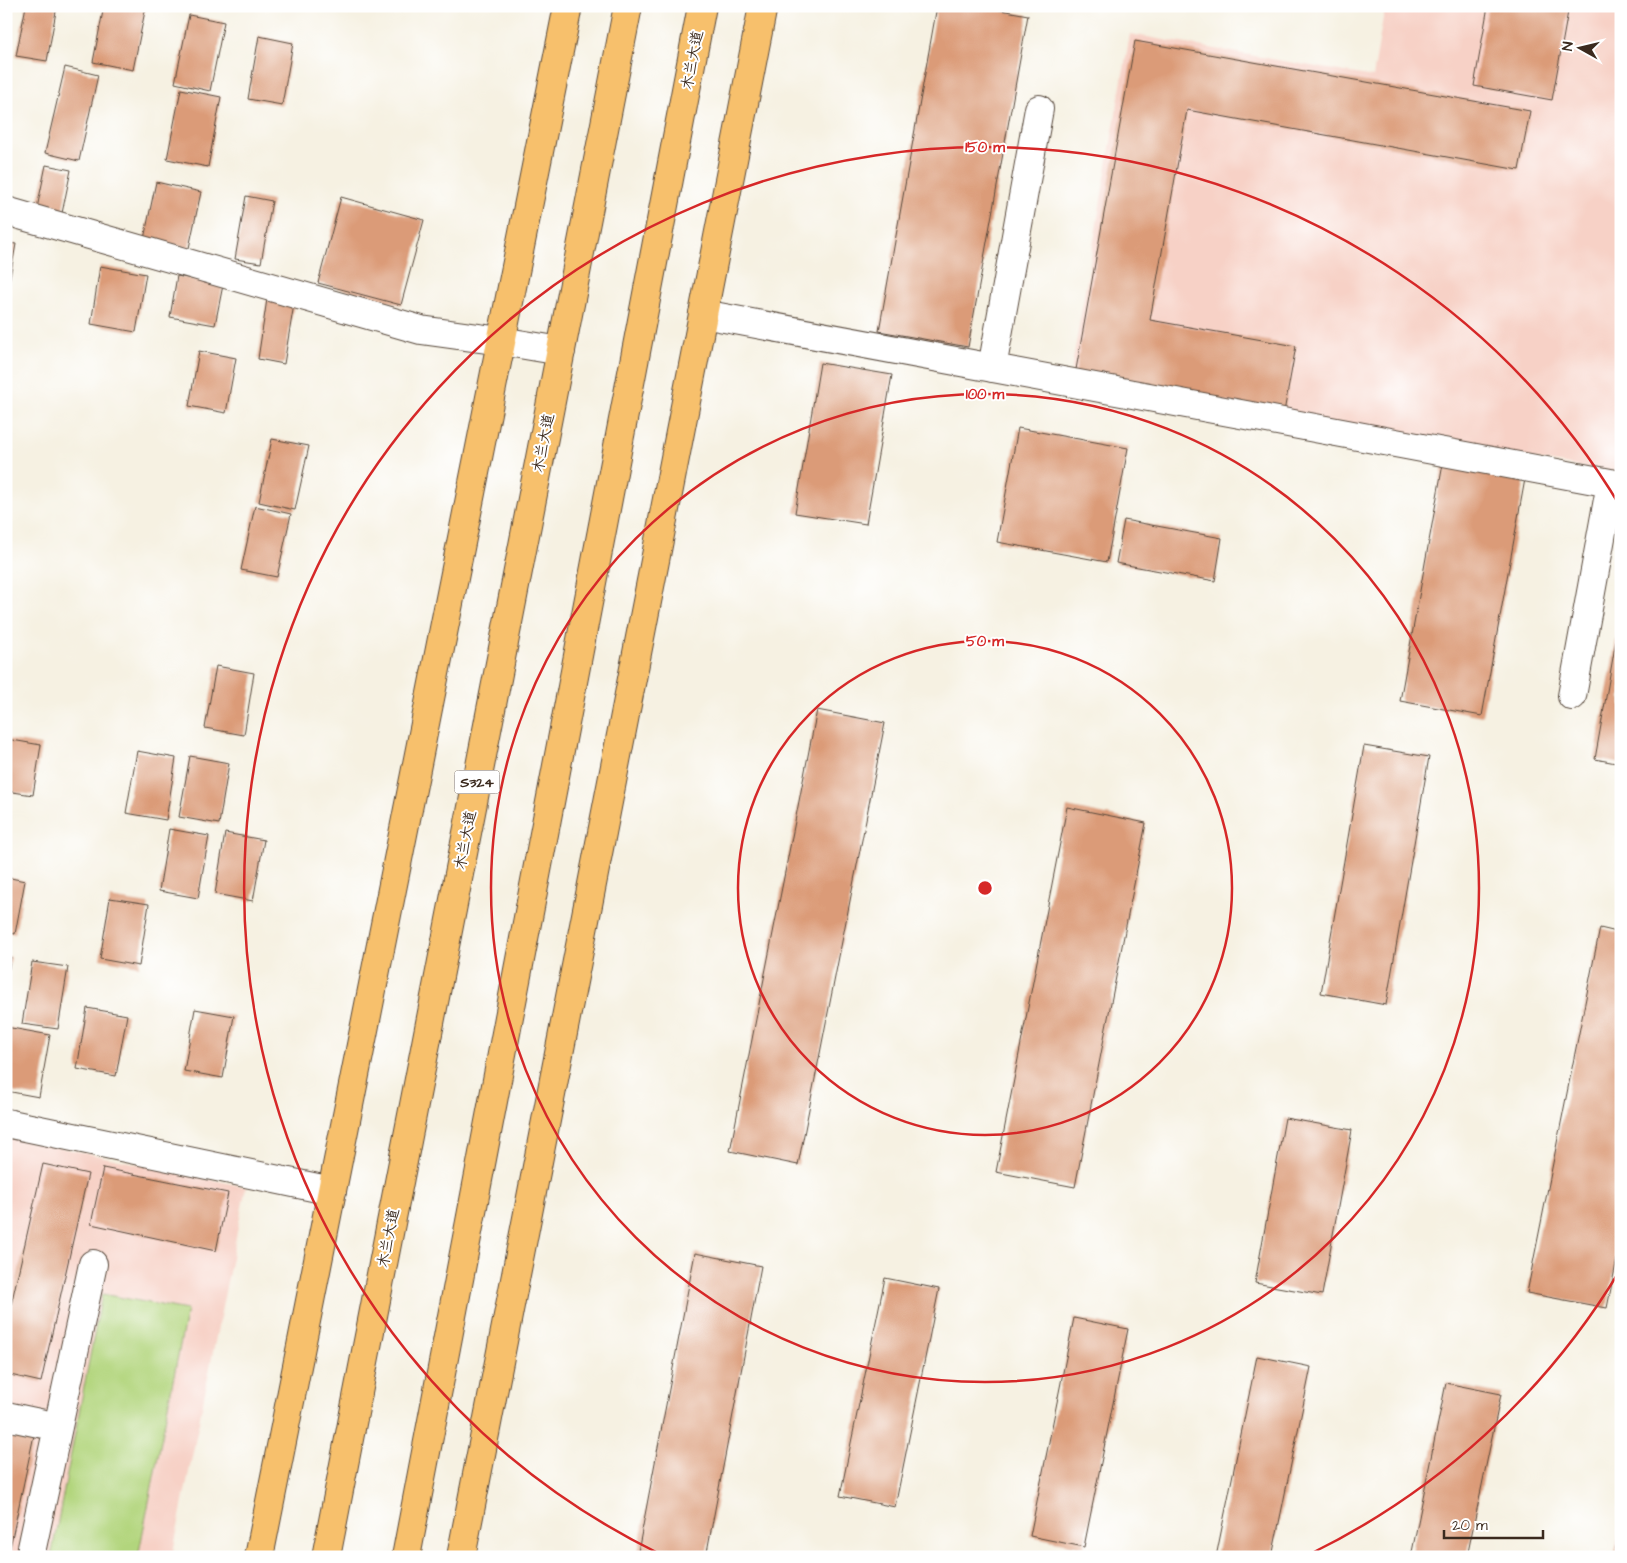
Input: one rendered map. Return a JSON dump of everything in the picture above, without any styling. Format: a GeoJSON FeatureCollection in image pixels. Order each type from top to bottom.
{"type":"FeatureCollection","features":[{"type":"Feature","properties":{"kind":"main road"},"geometry":{"type":"LineString","coordinates":[[259,1557],[568,6]]}},
{"type":"Feature","properties":{"kind":"main road","name":"木兰大道"},"geometry":{"type":"LineString","coordinates":[[326,1557],[628,6]]}},
{"type":"Feature","properties":{"kind":"main road","name":"木兰大道"},"geometry":{"type":"LineString","coordinates":[[406,1557],[702,6]]}},
{"type":"Feature","properties":{"kind":"main road"},"geometry":{"type":"LineString","coordinates":[[461,1557],[763,6]]}},
{"type":"Feature","properties":{"kind":"street"},"geometry":{"type":"LineString","coordinates":[[992,368],[1039,109]]}},
{"type":"Feature","properties":{"kind":"street"},"geometry":{"type":"LineString","coordinates":[[6,211],[420,330],[561,351]]}},
{"type":"Feature","properties":{"kind":"street"},"geometry":{"type":"LineString","coordinates":[[703,314],[1616,484],[1572,696]]}},
{"type":"Feature","properties":{"kind":"street"},"geometry":{"type":"LineString","coordinates":[[6,1123],[332,1192]]}},
{"type":"Feature","properties":{"kind":"street"},"geometry":{"type":"LineString","coordinates":[[30,1557],[94,1264]]}},
{"type":"Feature","properties":{"kind":"street"},"geometry":{"type":"LineString","coordinates":[[6,1416],[58,1427]]}},
{"type":"Feature","properties":{"kind":"shaded area"},"geometry":{"type":"Polygon","coordinates":[[[1385,6],[1621,6],[1621,474],[1070,378],[1130,34],[1373,77],[1385,6]]]}},
{"type":"Feature","properties":{"kind":"shaded area"},"geometry":{"type":"Polygon","coordinates":[[[6,1136],[246,1187],[172,1557],[6,1557],[6,1136]]]}},
{"type":"Feature","properties":{"kind":"green space"},"geometry":{"type":"Polygon","coordinates":[[[102,1294],[187,1310],[138,1557],[51,1557],[102,1294]]]}},
{"type":"Feature","properties":{"kind":"building"},"geometry":{"type":"Polygon","coordinates":[[[26,6],[57,6],[47,61],[16,56],[26,6]]]}},
{"type":"Feature","properties":{"kind":"building"},"geometry":{"type":"Polygon","coordinates":[[[104,6],[146,6],[133,70],[93,62],[104,6]]]}},
{"type":"Feature","properties":{"kind":"building"},"geometry":{"type":"Polygon","coordinates":[[[937,6],[978,6],[1028,15],[968,347],[879,331],[937,6]]]}},
{"type":"Feature","properties":{"kind":"building"},"geometry":{"type":"Polygon","coordinates":[[[1488,6],[1569,6],[1552,100],[1474,86],[1488,6]]]}},
{"type":"Feature","properties":{"kind":"building"},"geometry":{"type":"Polygon","coordinates":[[[189,15],[224,22],[210,91],[175,83],[189,15]]]}},
{"type":"Feature","properties":{"kind":"building"},"geometry":{"type":"Polygon","coordinates":[[[259,36],[293,43],[282,105],[248,99],[259,36]]]}},
{"type":"Feature","properties":{"kind":"building"},"geometry":{"type":"Polygon","coordinates":[[[1135,41],[1530,111],[1519,170],[1187,110],[1150,320],[1296,346],[1284,412],[1075,375],[1135,41]]]}},
{"type":"Feature","properties":{"kind":"building"},"geometry":{"type":"Polygon","coordinates":[[[65,67],[98,75],[79,161],[45,153],[65,67]]]}},
{"type":"Feature","properties":{"kind":"building"},"geometry":{"type":"Polygon","coordinates":[[[181,89],[221,97],[208,167],[167,159],[181,89]]]}},
{"type":"Feature","properties":{"kind":"building"},"geometry":{"type":"Polygon","coordinates":[[[46,165],[71,170],[61,218],[36,213],[46,165]]]}},
{"type":"Feature","properties":{"kind":"building"},"geometry":{"type":"Polygon","coordinates":[[[156,182],[201,192],[189,248],[144,239],[156,182]]]}},
{"type":"Feature","properties":{"kind":"building"},"geometry":{"type":"Polygon","coordinates":[[[246,196],[272,201],[261,263],[235,259],[246,196]]]}},
{"type":"Feature","properties":{"kind":"building"},"geometry":{"type":"Polygon","coordinates":[[[341,197],[424,220],[401,305],[318,283],[341,197]]]}},
{"type":"Feature","properties":{"kind":"building"},"geometry":{"type":"Polygon","coordinates":[[[6,243],[16,244],[7,294],[6,294],[6,243]]]}},
{"type":"Feature","properties":{"kind":"building"},"geometry":{"type":"Polygon","coordinates":[[[100,266],[146,274],[136,332],[91,324],[100,266]]]}},
{"type":"Feature","properties":{"kind":"building"},"geometry":{"type":"Polygon","coordinates":[[[177,276],[223,285],[215,325],[170,317],[177,276]]]}},
{"type":"Feature","properties":{"kind":"building"},"geometry":{"type":"Polygon","coordinates":[[[267,299],[294,304],[284,364],[258,359],[267,299]]]}},
{"type":"Feature","properties":{"kind":"building"},"geometry":{"type":"Polygon","coordinates":[[[199,351],[236,358],[226,413],[189,406],[199,351]]]}},
{"type":"Feature","properties":{"kind":"building"},"geometry":{"type":"Polygon","coordinates":[[[820,363],[892,375],[866,524],[795,513],[820,363]]]}},
{"type":"Feature","properties":{"kind":"building"},"geometry":{"type":"Polygon","coordinates":[[[1018,428],[1128,448],[1107,562],[997,542],[1018,428]]]}},
{"type":"Feature","properties":{"kind":"building"},"geometry":{"type":"Polygon","coordinates":[[[272,439],[309,446],[295,510],[259,502],[272,439]]]}},
{"type":"Feature","properties":{"kind":"building"},"geometry":{"type":"Polygon","coordinates":[[[1443,464],[1525,479],[1482,716],[1400,701],[1443,464]]]}},
{"type":"Feature","properties":{"kind":"building"},"geometry":{"type":"Polygon","coordinates":[[[255,506],[291,514],[277,577],[241,570],[255,506]]]}},
{"type":"Feature","properties":{"kind":"building"},"geometry":{"type":"Polygon","coordinates":[[[1124,520],[1222,538],[1215,581],[1116,563],[1124,520]]]}},
{"type":"Feature","properties":{"kind":"building"},"geometry":{"type":"Polygon","coordinates":[[[1621,618],[1621,764],[1595,759],[1621,618]]]}},
{"type":"Feature","properties":{"kind":"building"},"geometry":{"type":"Polygon","coordinates":[[[216,666],[254,673],[244,735],[205,728],[216,666]]]}},
{"type":"Feature","properties":{"kind":"building"},"geometry":{"type":"Polygon","coordinates":[[[817,710],[885,723],[798,1165],[730,1151],[817,710]]]}},
{"type":"Feature","properties":{"kind":"building"},"geometry":{"type":"Polygon","coordinates":[[[6,739],[41,745],[33,795],[6,791],[6,739]]]}},
{"type":"Feature","properties":{"kind":"building"},"geometry":{"type":"Polygon","coordinates":[[[1364,746],[1429,757],[1386,1005],[1321,993],[1364,746]]]}},
{"type":"Feature","properties":{"kind":"building"},"geometry":{"type":"Polygon","coordinates":[[[137,751],[176,758],[166,820],[126,813],[137,751]]]}},
{"type":"Feature","properties":{"kind":"building"},"geometry":{"type":"Polygon","coordinates":[[[190,756],[229,763],[219,824],[179,817],[190,756]]]}},
{"type":"Feature","properties":{"kind":"building"},"geometry":{"type":"Polygon","coordinates":[[[1067,807],[1146,823],[1075,1187],[996,1172],[1067,807]]]}},
{"type":"Feature","properties":{"kind":"building"},"geometry":{"type":"Polygon","coordinates":[[[169,829],[209,836],[198,898],[159,891],[169,829]]]}},
{"type":"Feature","properties":{"kind":"building"},"geometry":{"type":"Polygon","coordinates":[[[225,833],[264,840],[253,901],[215,894],[225,833]]]}},
{"type":"Feature","properties":{"kind":"building"},"geometry":{"type":"Polygon","coordinates":[[[6,877],[25,881],[15,934],[6,932],[6,877]]]}},
{"type":"Feature","properties":{"kind":"building"},"geometry":{"type":"Polygon","coordinates":[[[110,898],[149,904],[139,966],[100,959],[110,898]]]}},
{"type":"Feature","properties":{"kind":"building"},"geometry":{"type":"Polygon","coordinates":[[[1600,928],[1621,933],[1621,1239],[1607,1308],[1527,1293],[1600,928]]]}},
{"type":"Feature","properties":{"kind":"building"},"geometry":{"type":"Polygon","coordinates":[[[6,956],[11,957],[7,978],[6,978],[6,956]]]}},
{"type":"Feature","properties":{"kind":"building"},"geometry":{"type":"Polygon","coordinates":[[[32,962],[68,967],[58,1029],[22,1024],[32,962]]]}},
{"type":"Feature","properties":{"kind":"building"},"geometry":{"type":"Polygon","coordinates":[[[87,1008],[127,1015],[116,1076],[77,1069],[87,1008]]]}},
{"type":"Feature","properties":{"kind":"building"},"geometry":{"type":"Polygon","coordinates":[[[195,1009],[234,1016],[223,1078],[184,1071],[195,1009]]]}},
{"type":"Feature","properties":{"kind":"building"},"geometry":{"type":"Polygon","coordinates":[[[6,1027],[50,1035],[39,1097],[6,1091],[6,1027]]]}},
{"type":"Feature","properties":{"kind":"building"},"geometry":{"type":"Polygon","coordinates":[[[1285,1118],[1352,1130],[1322,1295],[1255,1283],[1285,1118]]]}},
{"type":"Feature","properties":{"kind":"building"},"geometry":{"type":"Polygon","coordinates":[[[43,1164],[88,1174],[41,1382],[6,1374],[6,1327],[43,1164]]]}},
{"type":"Feature","properties":{"kind":"building"},"geometry":{"type":"Polygon","coordinates":[[[103,1168],[228,1193],[216,1251],[91,1224],[103,1168]]]}},
{"type":"Feature","properties":{"kind":"building"},"geometry":{"type":"Polygon","coordinates":[[[695,1253],[761,1266],[706,1557],[637,1557],[695,1253]]]}},
{"type":"Feature","properties":{"kind":"building"},"geometry":{"type":"Polygon","coordinates":[[[885,1278],[939,1289],[895,1507],[840,1496],[885,1278]]]}},
{"type":"Feature","properties":{"kind":"building"},"geometry":{"type":"Polygon","coordinates":[[[1074,1318],[1128,1329],[1084,1547],[1030,1536],[1074,1318]]]}},
{"type":"Feature","properties":{"kind":"building"},"geometry":{"type":"Polygon","coordinates":[[[1257,1356],[1311,1367],[1272,1557],[1216,1557],[1257,1356]]]}},
{"type":"Feature","properties":{"kind":"building"},"geometry":{"type":"Polygon","coordinates":[[[1446,1383],[1501,1394],[1467,1557],[1411,1557],[1446,1383]]]}},
{"type":"Feature","properties":{"kind":"building"},"geometry":{"type":"Polygon","coordinates":[[[6,1429],[34,1435],[8,1557],[6,1557],[6,1429]]]}},
{"type":"Feature","properties":{"kind":"building"},"geometry":{"type":"Polygon","coordinates":[[[1620,1529],[1621,1557],[1614,1557],[1620,1529]]]}}]}
